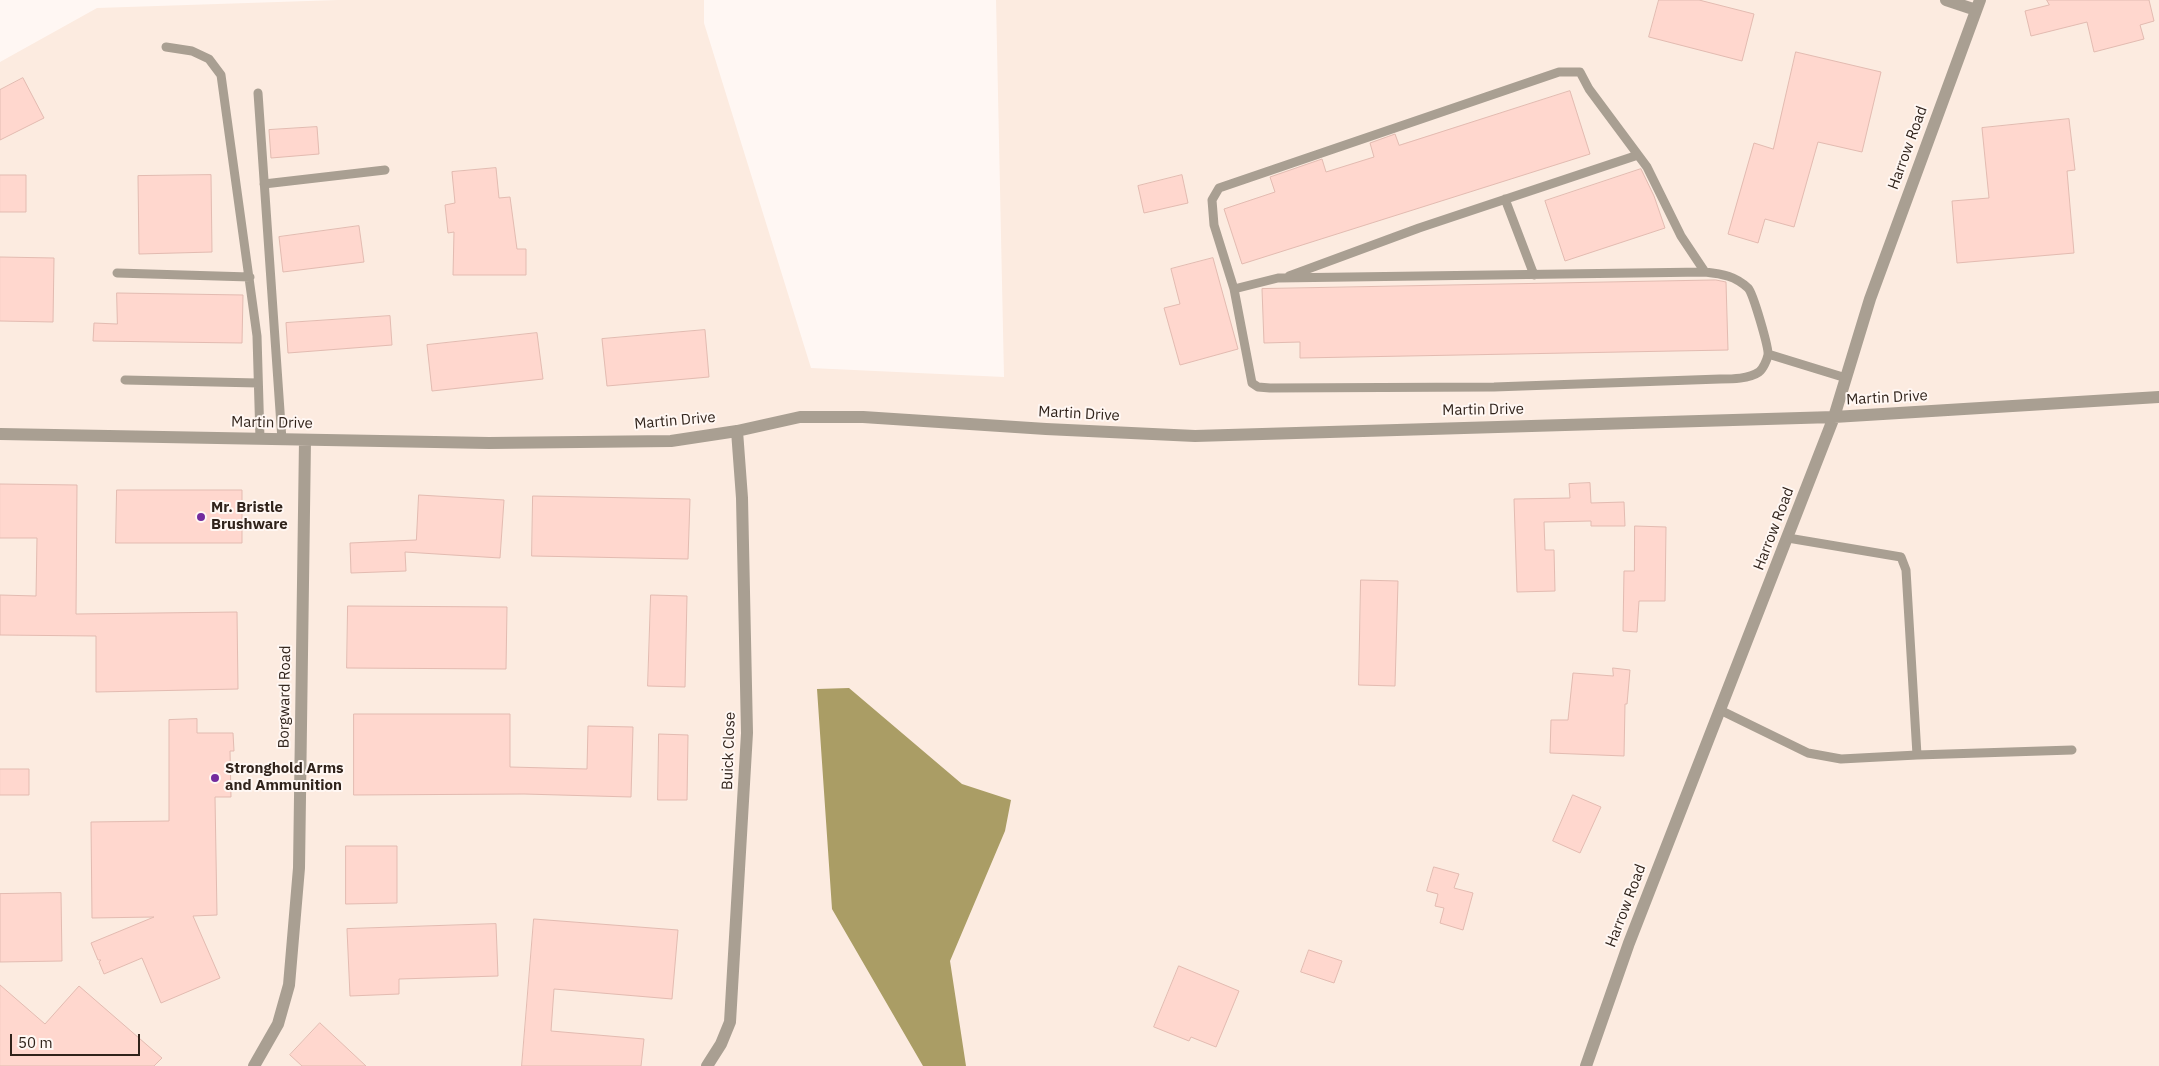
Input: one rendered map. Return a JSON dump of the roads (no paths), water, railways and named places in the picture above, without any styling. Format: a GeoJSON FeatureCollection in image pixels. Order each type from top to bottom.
{"type":"FeatureCollection","features":[{"type":"Feature","properties":{"kind":"street"},"geometry":{"type":"LineString","coordinates":[[1946,0],[1978,5]]}},
{"type":"Feature","properties":{"kind":"street","name":"Harrow Road"},"geometry":{"type":"LineString","coordinates":[[1586,1066],[1629,942],[1834,417],[1870,299],[1978,5]]}},
{"type":"Feature","properties":{"kind":"street","name":"Martin Drive"},"geometry":{"type":"LineString","coordinates":[[0,434],[490,443],[671,441],[737,431],[800,418],[863,417],[1046,429],[1195,436],[1834,417],[2159,398]]}},
{"type":"Feature","properties":{"kind":"street","name":"Buick Close"},"geometry":{"type":"LineString","coordinates":[[707,1066],[721,1044],[730,1022],[747,733],[742,498],[737,431]]}},
{"type":"Feature","properties":{"kind":"street","name":"Borgward Road"},"geometry":{"type":"LineString","coordinates":[[254,1066],[278,1024],[289,985],[298,877],[305,440]]}},
{"type":"Feature","properties":{"kind":"lane"},"geometry":{"type":"LineString","coordinates":[[166,47],[192,51],[209,59],[221,75],[257,336],[260,440]]}},
{"type":"Feature","properties":{"kind":"lane"},"geometry":{"type":"LineString","coordinates":[[1278,278],[1705,272],[1731,276],[1750,290],[1768,354],[1765,364],[1759,372],[1742,378],[1720,380],[1494,387],[1258,387],[1252,383],[1234,290],[1214,225],[1212,200],[1219,188],[1559,72],[1580,72],[1589,89],[1647,167],[1681,236],[1705,272]]}},
{"type":"Feature","properties":{"kind":"lane"},"geometry":{"type":"LineString","coordinates":[[258,93],[282,440]]}},
{"type":"Feature","properties":{"kind":"lane"},"geometry":{"type":"LineString","coordinates":[[1234,290],[1298,274],[1308,267],[1638,155]]}},
{"type":"Feature","properties":{"kind":"lane"},"geometry":{"type":"LineString","coordinates":[[264,184],[385,170]]}},
{"type":"Feature","properties":{"kind":"lane"},"geometry":{"type":"LineString","coordinates":[[1505,199],[1534,275]]}},
{"type":"Feature","properties":{"kind":"lane"},"geometry":{"type":"LineString","coordinates":[[116,273],[250,277]]}},
{"type":"Feature","properties":{"kind":"lane"},"geometry":{"type":"LineString","coordinates":[[1768,354],[1846,378]]}},
{"type":"Feature","properties":{"kind":"lane"},"geometry":{"type":"LineString","coordinates":[[125,380],[258,383]]}},
{"type":"Feature","properties":{"kind":"lane"},"geometry":{"type":"LineString","coordinates":[[1788,538],[1901,557],[1906,570],[1917,755]]}},
{"type":"Feature","properties":{"kind":"lane"},"geometry":{"type":"LineString","coordinates":[[1720,710],[1808,753],[1841,759],[2072,750]]}},
{"type":"Feature","properties":{"kind":"place","name":"Mr. Bristle Brushware"},"geometry":{"type":"Point","coordinates":[201,517]}},
{"type":"Feature","properties":{"kind":"place","name":"Stronghold Arms and Ammunition"},"geometry":{"type":"Point","coordinates":[215,778]}}]}
